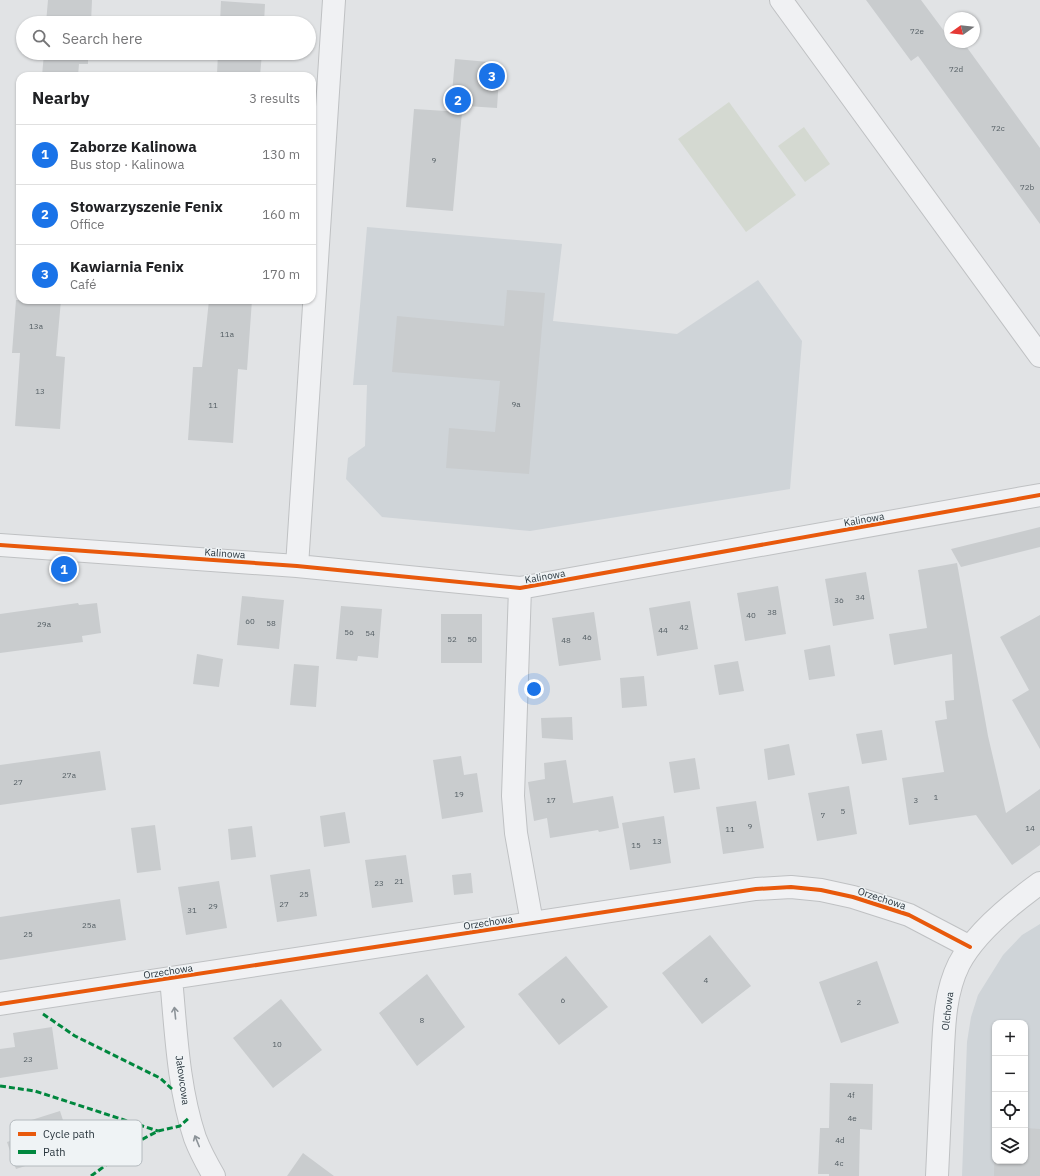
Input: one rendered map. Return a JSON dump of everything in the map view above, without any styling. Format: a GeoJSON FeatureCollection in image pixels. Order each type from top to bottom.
{"type":"FeatureCollection","features":[{"type":"Feature","properties":{"kind":"street"},"geometry":{"type":"LineString","coordinates":[[316,275],[334,0]]}},
{"type":"Feature","properties":{"kind":"street"},"geometry":{"type":"LineString","coordinates":[[782,0],[1040,356]]}},
{"type":"Feature","properties":{"kind":"street"},"geometry":{"type":"LineString","coordinates":[[297,566],[314,304]]}},
{"type":"Feature","properties":{"kind":"street","name":"Kalinowa"},"geometry":{"type":"LineString","coordinates":[[0,545],[297,566],[520,588],[1040,495]]}},
{"type":"Feature","properties":{"kind":"street"},"geometry":{"type":"LineString","coordinates":[[520,588],[513,796],[516,833],[532,923]]}},
{"type":"Feature","properties":{"kind":"street","name":"Olchowa"},"geometry":{"type":"LineString","coordinates":[[937,1176],[947,1002],[951,983],[959,965],[970,947],[995,920],[1040,883]]}},
{"type":"Feature","properties":{"kind":"street","name":"Orzechowa"},"geometry":{"type":"LineString","coordinates":[[0,1004],[756,889],[791,887],[821,890],[852,897],[909,915],[970,947]]}},
{"type":"Feature","properties":{"kind":"street","name":"Jałowcowa"},"geometry":{"type":"LineString","coordinates":[[171,978],[185,1102],[196,1139],[214,1176]]}},
{"type":"Feature","properties":{"kind":"shaded area"},"geometry":{"type":"Polygon","coordinates":[[[729,102],[796,195],[746,232],[678,139],[729,102]]]}},
{"type":"Feature","properties":{"kind":"shaded area"},"geometry":{"type":"Polygon","coordinates":[[[804,127],[830,164],[805,182],[778,146],[804,127]]]}},
{"type":"Feature","properties":{"kind":"shaded area"},"geometry":{"type":"Polygon","coordinates":[[[367,227],[562,244],[553,321],[677,334],[758,280],[802,341],[790,489],[530,531],[382,517],[346,479],[348,458],[365,446],[367,385],[353,385],[367,227]]]}},
{"type":"Feature","properties":{"kind":"shaded area"},"geometry":{"type":"Polygon","coordinates":[[[1040,924],[1040,1176],[962,1176],[967,1042],[971,1017],[978,995],[1003,955],[1022,935],[1040,924]]]}},
{"type":"Feature","properties":{"kind":"building"},"geometry":{"type":"Polygon","coordinates":[[[48,0],[92,0],[91,16],[47,16],[48,0]]]}},
{"type":"Feature","properties":{"kind":"building"},"geometry":{"type":"Polygon","coordinates":[[[866,0],[921,0],[944,31],[944,48],[967,48],[1040,148],[1040,224],[918,56],[911,61],[866,0]]]}},
{"type":"Feature","properties":{"kind":"building"},"geometry":{"type":"Polygon","coordinates":[[[221,1],[265,4],[264,16],[220,16],[221,1]]]}},
{"type":"Feature","properties":{"kind":"building"},"geometry":{"type":"Polygon","coordinates":[[[455,59],[500,63],[497,108],[451,105],[455,59]]]}},
{"type":"Feature","properties":{"kind":"building"},"geometry":{"type":"Polygon","coordinates":[[[43,60],[88,60],[88,64],[79,64],[78,72],[42,72],[43,60]]]}},
{"type":"Feature","properties":{"kind":"building"},"geometry":{"type":"Polygon","coordinates":[[[218,60],[261,60],[260,72],[217,72],[218,60]]]}},
{"type":"Feature","properties":{"kind":"building"},"geometry":{"type":"Polygon","coordinates":[[[414,109],[462,112],[453,211],[406,207],[414,109]]]}},
{"type":"Feature","properties":{"kind":"building"},"geometry":{"type":"Polygon","coordinates":[[[507,290],[545,293],[529,474],[446,468],[449,428],[495,432],[500,381],[392,372],[397,316],[504,326],[507,290]]]}},
{"type":"Feature","properties":{"kind":"building"},"geometry":{"type":"Polygon","coordinates":[[[16,300],[16,304],[61,304],[56,356],[65,357],[60,429],[15,426],[20,353],[12,353],[16,300]]]}},
{"type":"Feature","properties":{"kind":"building"},"geometry":{"type":"Polygon","coordinates":[[[209,304],[252,304],[247,370],[238,369],[233,443],[188,440],[193,367],[202,367],[209,304]]]}},
{"type":"Feature","properties":{"kind":"building"},"geometry":{"type":"Polygon","coordinates":[[[1040,527],[1040,547],[961,567],[951,549],[1040,527]]]}},
{"type":"Feature","properties":{"kind":"building"},"geometry":{"type":"Polygon","coordinates":[[[957,563],[988,736],[1006,813],[1040,789],[1040,845],[1012,865],[976,815],[909,825],[902,778],[944,772],[935,721],[947,719],[945,701],[954,700],[952,654],[894,665],[889,634],[927,628],[918,570],[957,563]]]}},
{"type":"Feature","properties":{"kind":"building"},"geometry":{"type":"Polygon","coordinates":[[[866,572],[874,619],[833,626],[825,579],[866,572]]]}},
{"type":"Feature","properties":{"kind":"building"},"geometry":{"type":"Polygon","coordinates":[[[778,586],[786,634],[745,641],[737,593],[778,586]]]}},
{"type":"Feature","properties":{"kind":"building"},"geometry":{"type":"Polygon","coordinates":[[[242,596],[284,600],[279,649],[237,645],[242,596]]]}},
{"type":"Feature","properties":{"kind":"building"},"geometry":{"type":"Polygon","coordinates":[[[690,601],[698,649],[657,656],[649,608],[690,601]]]}},
{"type":"Feature","properties":{"kind":"building"},"geometry":{"type":"Polygon","coordinates":[[[78,603],[79,605],[97,603],[101,633],[82,636],[83,642],[0,653],[0,614],[78,603]]]}},
{"type":"Feature","properties":{"kind":"building"},"geometry":{"type":"Polygon","coordinates":[[[341,606],[382,609],[378,658],[358,656],[357,661],[336,659],[341,606]]]}},
{"type":"Feature","properties":{"kind":"building"},"geometry":{"type":"Polygon","coordinates":[[[594,612],[601,660],[559,666],[552,618],[594,612]]]}},
{"type":"Feature","properties":{"kind":"building"},"geometry":{"type":"Polygon","coordinates":[[[441,614],[482,614],[482,663],[441,663],[441,614]]]}},
{"type":"Feature","properties":{"kind":"building"},"geometry":{"type":"Polygon","coordinates":[[[1040,615],[1040,749],[1012,700],[1029,690],[1000,637],[1040,615]]]}},
{"type":"Feature","properties":{"kind":"building"},"geometry":{"type":"Polygon","coordinates":[[[830,645],[835,676],[809,680],[804,650],[830,645]]]}},
{"type":"Feature","properties":{"kind":"building"},"geometry":{"type":"Polygon","coordinates":[[[197,654],[223,659],[219,687],[193,684],[197,654]]]}},
{"type":"Feature","properties":{"kind":"building"},"geometry":{"type":"Polygon","coordinates":[[[738,661],[744,691],[719,695],[714,665],[738,661]]]}},
{"type":"Feature","properties":{"kind":"building"},"geometry":{"type":"Polygon","coordinates":[[[294,664],[319,666],[316,707],[290,705],[294,664]]]}},
{"type":"Feature","properties":{"kind":"building"},"geometry":{"type":"Polygon","coordinates":[[[644,676],[647,706],[622,708],[620,678],[644,676]]]}},
{"type":"Feature","properties":{"kind":"building"},"geometry":{"type":"Polygon","coordinates":[[[572,717],[573,740],[542,738],[541,718],[572,717]]]}},
{"type":"Feature","properties":{"kind":"building"},"geometry":{"type":"Polygon","coordinates":[[[882,730],[887,760],[862,764],[856,734],[882,730]]]}},
{"type":"Feature","properties":{"kind":"building"},"geometry":{"type":"Polygon","coordinates":[[[789,744],[795,775],[768,780],[764,749],[789,744]]]}},
{"type":"Feature","properties":{"kind":"building"},"geometry":{"type":"Polygon","coordinates":[[[100,751],[106,790],[0,805],[0,765],[100,751]]]}},
{"type":"Feature","properties":{"kind":"building"},"geometry":{"type":"Polygon","coordinates":[[[461,756],[464,775],[477,773],[483,812],[442,819],[433,760],[461,756]]]}},
{"type":"Feature","properties":{"kind":"building"},"geometry":{"type":"Polygon","coordinates":[[[695,758],[700,789],[674,793],[669,762],[695,758]]]}},
{"type":"Feature","properties":{"kind":"building"},"geometry":{"type":"Polygon","coordinates":[[[566,760],[573,803],[613,796],[619,828],[550,838],[547,818],[534,821],[528,782],[545,779],[544,763],[566,760]]]}},
{"type":"Feature","properties":{"kind":"building"},"geometry":{"type":"Polygon","coordinates":[[[849,786],[857,834],[817,841],[808,793],[849,786]]]}},
{"type":"Feature","properties":{"kind":"building"},"geometry":{"type":"Polygon","coordinates":[[[756,801],[764,848],[723,854],[716,807],[756,801]]]}},
{"type":"Feature","properties":{"kind":"building"},"geometry":{"type":"Polygon","coordinates":[[[345,812],[350,843],[324,847],[320,816],[345,812]]]}},
{"type":"Feature","properties":{"kind":"building"},"geometry":{"type":"Polygon","coordinates":[[[664,816],[671,863],[630,870],[622,823],[664,816]]]}},
{"type":"Feature","properties":{"kind":"building"},"geometry":{"type":"Polygon","coordinates":[[[155,825],[161,870],[137,873],[131,828],[155,825]]]}},
{"type":"Feature","properties":{"kind":"building"},"geometry":{"type":"Polygon","coordinates":[[[252,826],[256,857],[231,860],[228,829],[252,826]]]}},
{"type":"Feature","properties":{"kind":"building"},"geometry":{"type":"Polygon","coordinates":[[[406,855],[413,902],[372,908],[365,860],[406,855]]]}},
{"type":"Feature","properties":{"kind":"building"},"geometry":{"type":"Polygon","coordinates":[[[310,869],[317,916],[277,922],[270,875],[310,869]]]}},
{"type":"Feature","properties":{"kind":"building"},"geometry":{"type":"Polygon","coordinates":[[[471,873],[473,893],[454,895],[452,875],[471,873]]]}},
{"type":"Feature","properties":{"kind":"building"},"geometry":{"type":"Polygon","coordinates":[[[219,881],[227,928],[186,935],[178,887],[219,881]]]}},
{"type":"Feature","properties":{"kind":"building"},"geometry":{"type":"Polygon","coordinates":[[[120,899],[126,940],[0,960],[0,917],[120,899]]]}},
{"type":"Feature","properties":{"kind":"building"},"geometry":{"type":"Polygon","coordinates":[[[710,935],[751,986],[702,1024],[662,973],[710,935]]]}},
{"type":"Feature","properties":{"kind":"building"},"geometry":{"type":"Polygon","coordinates":[[[566,956],[608,1007],[559,1045],[518,994],[566,956]]]}},
{"type":"Feature","properties":{"kind":"building"},"geometry":{"type":"Polygon","coordinates":[[[877,961],[899,1023],[841,1043],[819,982],[877,961]]]}},
{"type":"Feature","properties":{"kind":"building"},"geometry":{"type":"Polygon","coordinates":[[[427,974],[465,1027],[417,1066],[379,1013],[427,974]]]}},
{"type":"Feature","properties":{"kind":"building"},"geometry":{"type":"Polygon","coordinates":[[[281,999],[322,1050],[273,1088],[233,1038],[281,999]]]}},
{"type":"Feature","properties":{"kind":"building"},"geometry":{"type":"Polygon","coordinates":[[[52,1027],[58,1069],[0,1078],[0,1049],[15,1047],[13,1033],[52,1027]]]}},
{"type":"Feature","properties":{"kind":"building"},"geometry":{"type":"Polygon","coordinates":[[[830,1083],[873,1084],[872,1130],[860,1129],[859,1176],[829,1176],[829,1174],[818,1174],[820,1128],[829,1128],[830,1083]]]}},
{"type":"Feature","properties":{"kind":"building"},"geometry":{"type":"Polygon","coordinates":[[[60,1111],[63,1120],[32,1120],[60,1111]]]}},
{"type":"Feature","properties":{"kind":"building"},"geometry":{"type":"Polygon","coordinates":[[[1028,1128],[1040,1129],[1040,1176],[994,1176],[994,1164],[1028,1164],[1028,1128]]]}},
{"type":"Feature","properties":{"kind":"building"},"geometry":{"type":"Polygon","coordinates":[[[10,1141],[10,1151],[7,1142],[10,1141]]]}},
{"type":"Feature","properties":{"kind":"building"},"geometry":{"type":"Polygon","coordinates":[[[303,1153],[334,1176],[287,1176],[303,1153]]]}},
{"type":"Feature","properties":{"kind":"building"},"geometry":{"type":"Polygon","coordinates":[[[15,1166],[26,1166],[16,1169],[15,1166]]]}},
{"type":"Feature","properties":{"kind":"marked path"},"geometry":{"type":"LineString","coordinates":[[43,1014],[75,1036],[160,1078],[172,1089]]}},
{"type":"Feature","properties":{"kind":"marked path"},"geometry":{"type":"LineString","coordinates":[[0,1086],[35,1091],[124,1120]]}},
{"type":"Feature","properties":{"kind":"marked path"},"geometry":{"type":"LineString","coordinates":[[142,1139],[158,1131],[180,1126],[189,1118]]}},
{"type":"Feature","properties":{"kind":"marked path"},"geometry":{"type":"LineString","coordinates":[[142,1126],[158,1131]]}},
{"type":"Feature","properties":{"kind":"marked path"},"geometry":{"type":"LineString","coordinates":[[91,1176],[105,1166]]}},
{"type":"Feature","properties":{"kind":"cycle path"},"geometry":{"type":"LineString","coordinates":[[0,545],[297,566],[520,588],[1040,495]]}},
{"type":"Feature","properties":{"kind":"cycle path"},"geometry":{"type":"LineString","coordinates":[[0,1004],[756,889],[791,887],[821,890],[853,897],[909,915],[970,947]]}},
{"type":"Feature","properties":{"kind":"place","name":"Kawiarnia Fenix"},"geometry":{"type":"Point","coordinates":[492,76]}},
{"type":"Feature","properties":{"kind":"place","name":"Stowarzyszenie Fenix"},"geometry":{"type":"Point","coordinates":[458,100]}},
{"type":"Feature","properties":{"kind":"place","name":"Zaborze Kalinowa"},"geometry":{"type":"Point","coordinates":[64,569]}}]}
